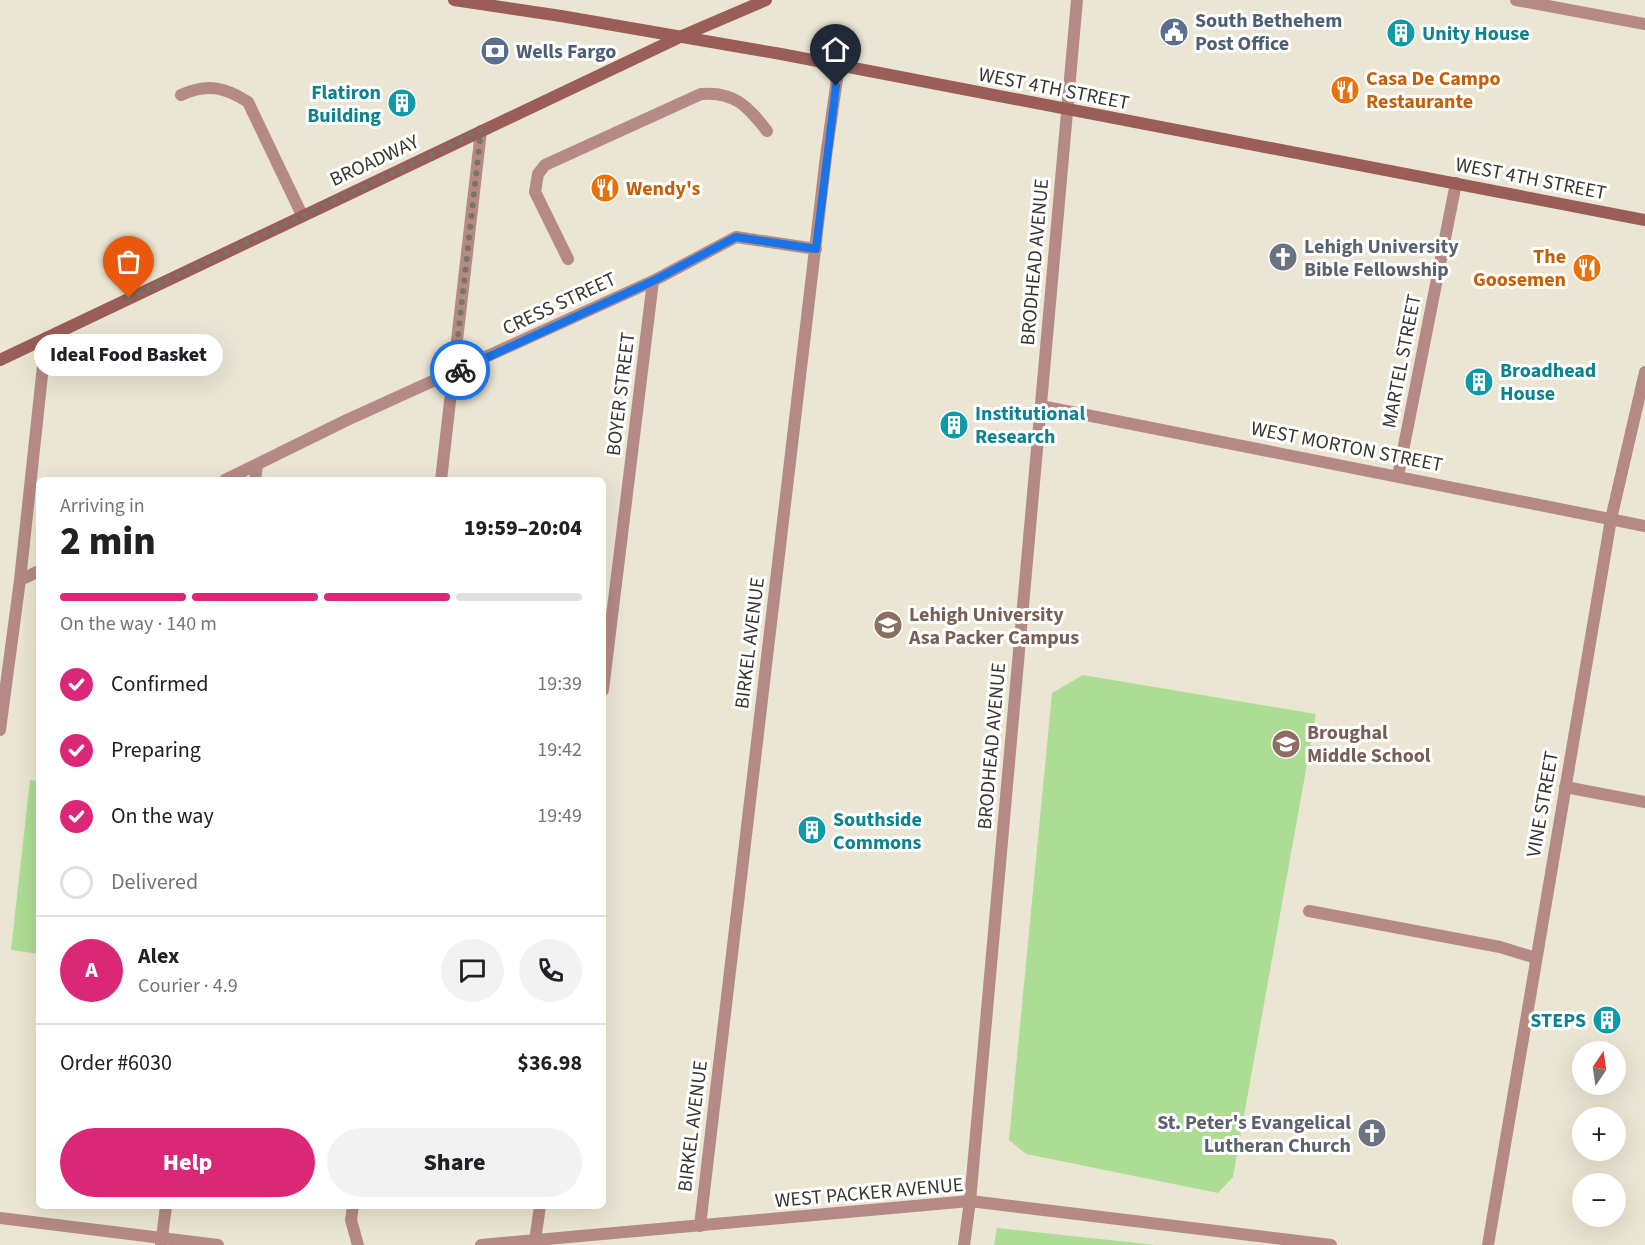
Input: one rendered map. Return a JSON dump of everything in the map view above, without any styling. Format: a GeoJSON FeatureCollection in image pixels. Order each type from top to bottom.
{"type":"FeatureCollection","features":[{"type":"Feature","properties":{"kind":"main road","name":"WEST 4TH STREET"},"geometry":{"type":"LineString","coordinates":[[454,0],[682,36],[1645,220]]}},
{"type":"Feature","properties":{"kind":"main road","name":"BROADWAY"},"geometry":{"type":"LineString","coordinates":[[0,360],[682,36],[766,0]]}},
{"type":"Feature","properties":{"kind":"street","name":"BRODHEAD AVENUE"},"geometry":{"type":"LineString","coordinates":[[963,1245],[970,1202],[1077,0]]}},
{"type":"Feature","properties":{"kind":"street"},"geometry":{"type":"LineString","coordinates":[[1516,0],[1645,24]]}},
{"type":"Feature","properties":{"kind":"street","name":"BIRKEL AVENUE"},"geometry":{"type":"LineString","coordinates":[[700,1226],[838,65]]}},
{"type":"Feature","properties":{"kind":"street"},"geometry":{"type":"LineString","coordinates":[[181,95],[194,88],[214,87],[232,92],[248,102],[302,215]]}},
{"type":"Feature","properties":{"kind":"street"},"geometry":{"type":"LineString","coordinates":[[568,259],[535,192],[538,174],[545,165],[701,94],[712,93],[737,99],[748,106],[767,132]]}},
{"type":"Feature","properties":{"kind":"street"},"geometry":{"type":"LineString","coordinates":[[441,477],[481,131]]}},
{"type":"Feature","properties":{"kind":"street","name":"MARTEL STREET"},"geometry":{"type":"LineString","coordinates":[[1398,476],[1456,183]]}},
{"type":"Feature","properties":{"kind":"street","name":"CRESS STREET"},"geometry":{"type":"LineString","coordinates":[[231,477],[347,420],[653,281],[736,237],[816,249]]}},
{"type":"Feature","properties":{"kind":"street","name":"BOYER STREET"},"geometry":{"type":"LineString","coordinates":[[606,665],[653,281]]}},
{"type":"Feature","properties":{"kind":"street"},"geometry":{"type":"LineString","coordinates":[[0,730],[20,580],[46,338]]}},
{"type":"Feature","properties":{"kind":"street","name":"VINE STREET"},"geometry":{"type":"LineString","coordinates":[[1488,1245],[1611,519],[1645,372]]}},
{"type":"Feature","properties":{"kind":"street","name":"WEST MORTON STREET"},"geometry":{"type":"LineString","coordinates":[[1041,406],[1645,526]]}},
{"type":"Feature","properties":{"kind":"street"},"geometry":{"type":"LineString","coordinates":[[255,477],[256,465]]}},
{"type":"Feature","properties":{"kind":"street"},"geometry":{"type":"LineString","coordinates":[[20,580],[36,572]]}},
{"type":"Feature","properties":{"kind":"street"},"geometry":{"type":"LineString","coordinates":[[1565,787],[1645,802]]}},
{"type":"Feature","properties":{"kind":"street"},"geometry":{"type":"LineString","coordinates":[[1309,911],[1500,947],[1536,958]]}},
{"type":"Feature","properties":{"kind":"street","name":"WEST PACKER AVENUE"},"geometry":{"type":"LineString","coordinates":[[481,1245],[970,1202],[1331,1245]]}},
{"type":"Feature","properties":{"kind":"street"},"geometry":{"type":"LineString","coordinates":[[162,1241],[166,1209]]}},
{"type":"Feature","properties":{"kind":"street"},"geometry":{"type":"LineString","coordinates":[[353,1209],[351,1220],[358,1245]]}},
{"type":"Feature","properties":{"kind":"street"},"geometry":{"type":"LineString","coordinates":[[535,1241],[540,1209]]}},
{"type":"Feature","properties":{"kind":"street"},"geometry":{"type":"LineString","coordinates":[[0,1218],[162,1241],[218,1245]]}},
{"type":"Feature","properties":{"kind":"green space"},"geometry":{"type":"Polygon","coordinates":[[[1083,675],[1316,714],[1233,1177],[1218,1193],[1026,1154],[1009,1140],[1052,693],[1083,675]]]}},
{"type":"Feature","properties":{"kind":"green space"},"geometry":{"type":"Polygon","coordinates":[[[30,780],[36,781],[36,954],[11,950],[30,780]]]}},
{"type":"Feature","properties":{"kind":"green space"},"geometry":{"type":"Polygon","coordinates":[[[997,1228],[1156,1245],[994,1245],[997,1228]]]}},
{"type":"Feature","properties":{"kind":"way so far"},"geometry":{"type":"LineString","coordinates":[[129,298],[481,131],[454,372],[460,370]]}},
{"type":"Feature","properties":{"kind":"place","name":"South Bethehem Post Office"},"geometry":{"type":"Point","coordinates":[1174,32]}},
{"type":"Feature","properties":{"kind":"place","name":"Unity House"},"geometry":{"type":"Point","coordinates":[1401,33]}},
{"type":"Feature","properties":{"kind":"place","name":"Wells Fargo"},"geometry":{"type":"Point","coordinates":[495,51]}},
{"type":"Feature","properties":{"kind":"place","name":"Casa De Campo Restaurante"},"geometry":{"type":"Point","coordinates":[1345,90]}},
{"type":"Feature","properties":{"kind":"place","name":"Flatiron Building"},"geometry":{"type":"Point","coordinates":[402,103]}},
{"type":"Feature","properties":{"kind":"place","name":"Wendy's"},"geometry":{"type":"Point","coordinates":[605,188]}},
{"type":"Feature","properties":{"kind":"place","name":"Lehigh University Bible Fellowship"},"geometry":{"type":"Point","coordinates":[1283,257]}},
{"type":"Feature","properties":{"kind":"place","name":"The Goosemen"},"geometry":{"type":"Point","coordinates":[1587,268]}},
{"type":"Feature","properties":{"kind":"place","name":"Ideal Food Basket"},"geometry":{"type":"Point","coordinates":[129,298]}},
{"type":"Feature","properties":{"kind":"place","name":"Broadhead House"},"geometry":{"type":"Point","coordinates":[1479,382]}},
{"type":"Feature","properties":{"kind":"place","name":"Institutional Research"},"geometry":{"type":"Point","coordinates":[954,425]}},
{"type":"Feature","properties":{"kind":"place","name":"Lehigh University Asa Packer Campus"},"geometry":{"type":"Point","coordinates":[888,625]}},
{"type":"Feature","properties":{"kind":"place","name":"Broughal Middle School"},"geometry":{"type":"Point","coordinates":[1286,744]}},
{"type":"Feature","properties":{"kind":"place","name":"Southside Commons"},"geometry":{"type":"Point","coordinates":[812,830]}},
{"type":"Feature","properties":{"kind":"place","name":"STEPS"},"geometry":{"type":"Point","coordinates":[1607,1020]}},
{"type":"Feature","properties":{"kind":"place","name":"St. Peter's Evangelical Lutheran Church"},"geometry":{"type":"Point","coordinates":[1372,1133]}},
{"type":"Feature","properties":{"kind":"route"},"geometry":{"type":"LineString","coordinates":[[460,370],[653,281],[736,237],[816,249],[836,86]]}}]}
